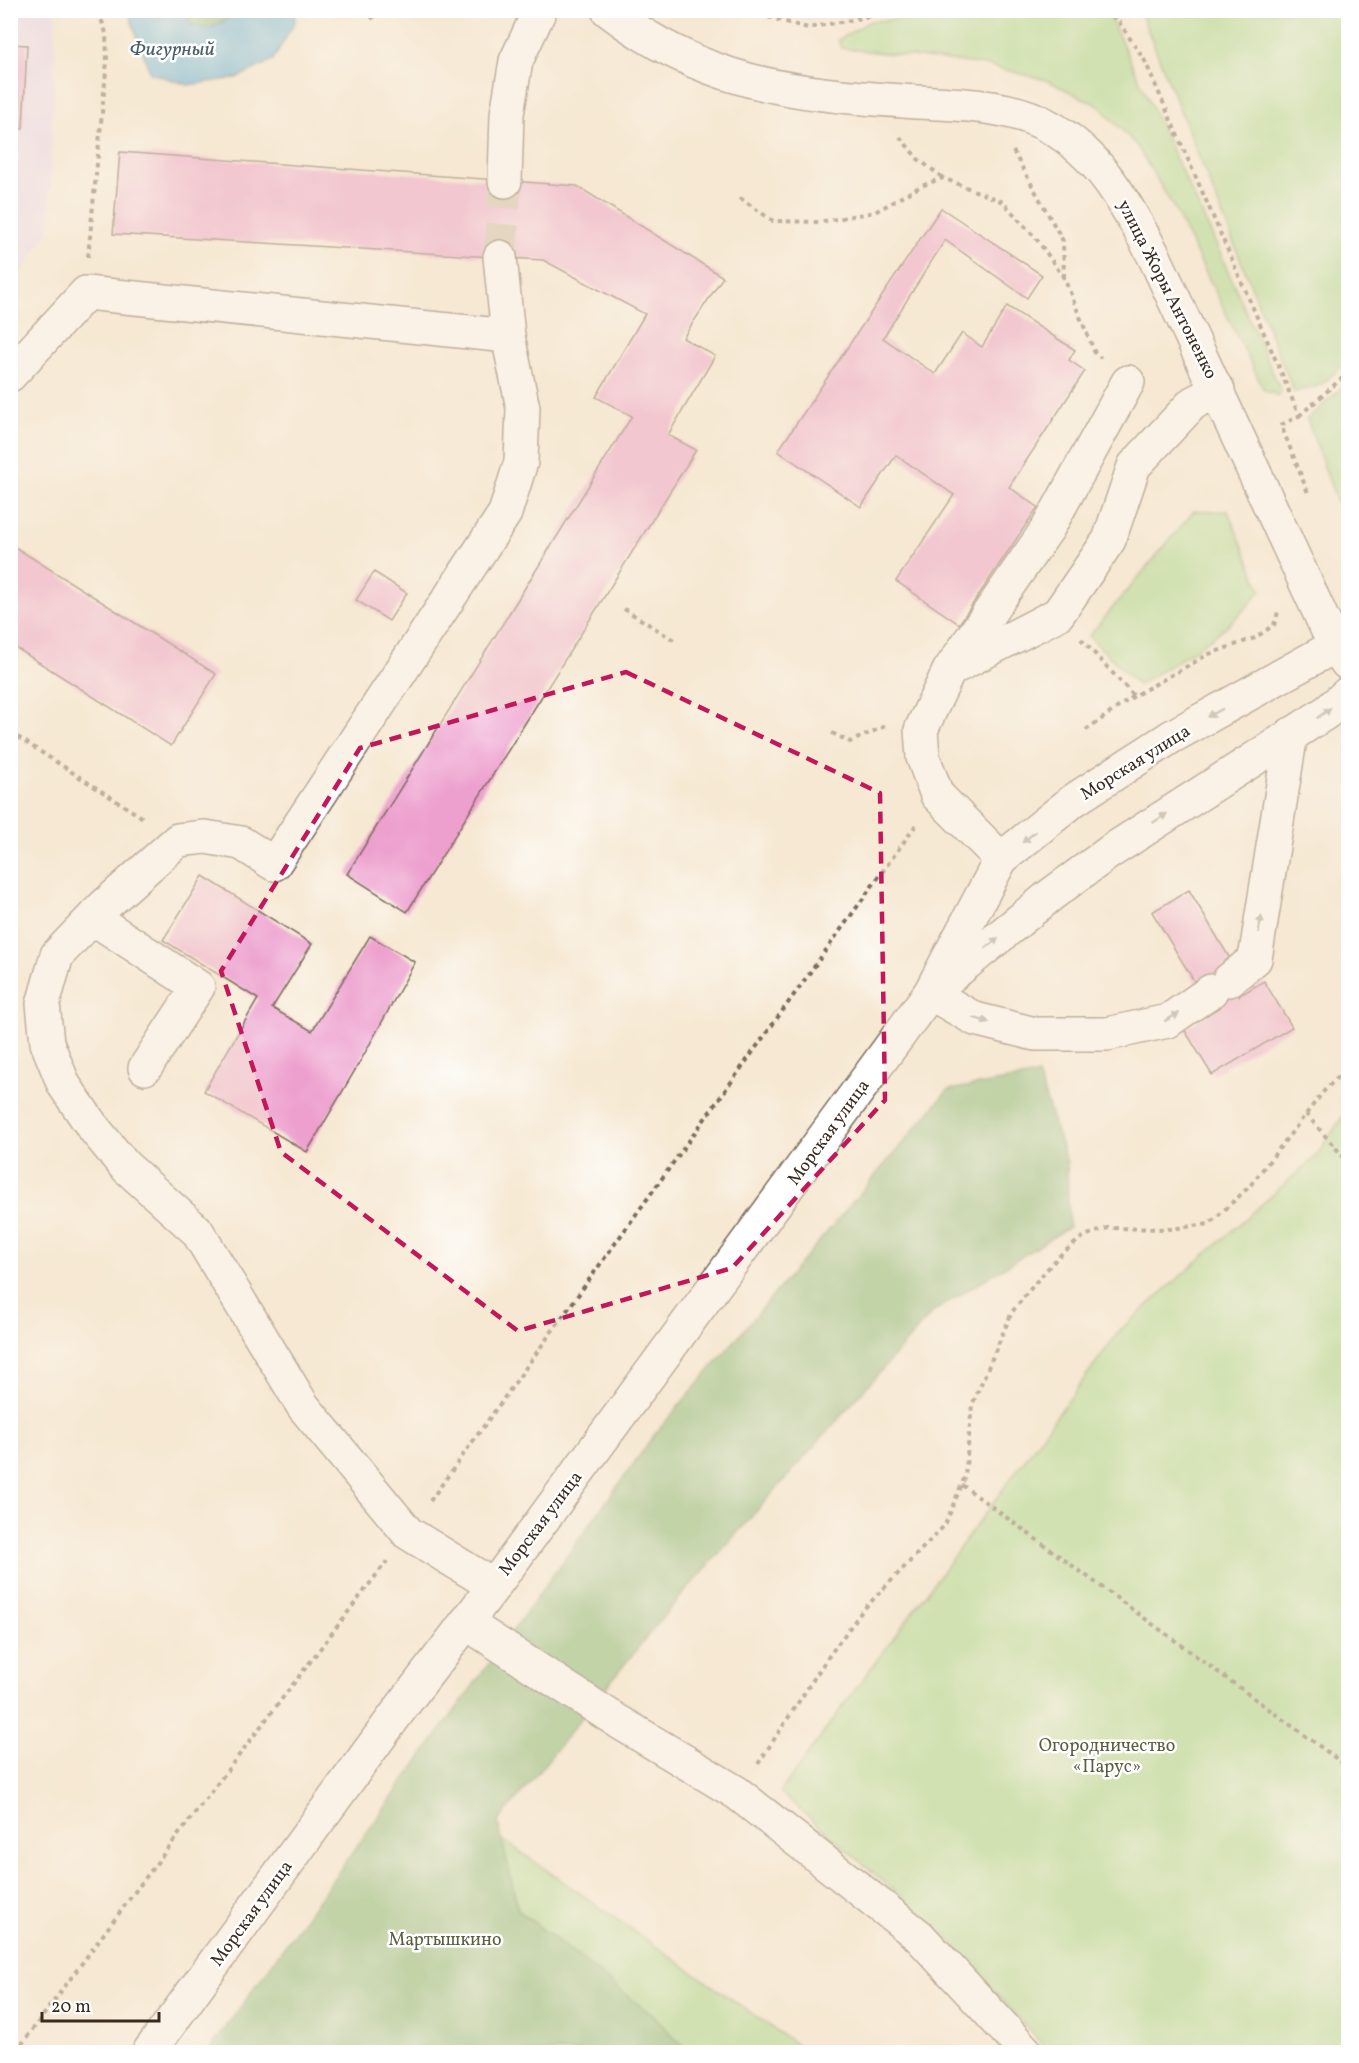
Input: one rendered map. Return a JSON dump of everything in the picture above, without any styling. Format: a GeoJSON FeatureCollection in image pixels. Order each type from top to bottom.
{"type":"FeatureCollection","features":[{"type":"Feature","properties":{"kind":"main road"},"geometry":{"type":"LineString","coordinates":[[505,181],[507,114],[516,61],[540,10]]}},
{"type":"Feature","properties":{"kind":"main road","name":"улица Жоры Антоненко"},"geometry":{"type":"LineString","coordinates":[[608,10],[687,61],[758,83],[806,93],[982,107],[1025,116],[1050,127],[1101,167],[1121,196],[1154,256],[1344,651]]}},
{"type":"Feature","properties":{"kind":"main road"},"geometry":{"type":"LineString","coordinates":[[494,1586],[408,1533],[303,1406],[197,1231],[124,1165],[92,1126],[64,1085],[47,1043],[43,1004],[57,956],[93,918],[178,840],[205,837],[241,843],[274,864],[505,513],[521,462],[523,408],[508,336],[500,257]]}},
{"type":"Feature","properties":{"kind":"main road"},"geometry":{"type":"LineString","coordinates":[[10,375],[86,293],[508,336]]}},
{"type":"Feature","properties":{"kind":"main road"},"geometry":{"type":"LineString","coordinates":[[1001,859],[937,795],[923,757],[921,730],[949,671],[1047,528],[1128,382]]}},
{"type":"Feature","properties":{"kind":"main road"},"geometry":{"type":"LineString","coordinates":[[949,671],[1058,614],[1110,540],[1134,466],[1193,402],[1218,390]]}},
{"type":"Feature","properties":{"kind":"main road"},"geometry":{"type":"LineString","coordinates":[[1094,443],[1134,466]]}},
{"type":"Feature","properties":{"kind":"main road","name":"Морская улица"},"geometry":{"type":"LineString","coordinates":[[149,2052],[930,993],[1001,859],[1074,800],[1171,737],[1344,651]]}},
{"type":"Feature","properties":{"kind":"main road","name":"Морская улица"},"geometry":{"type":"LineString","coordinates":[[930,993],[1052,894],[1111,851],[1327,712],[1348,693]]}},
{"type":"Feature","properties":{"kind":"main road"},"geometry":{"type":"LineString","coordinates":[[930,993],[975,1019],[1035,1034],[1107,1034],[1168,1021],[1214,990],[1255,959],[1291,734]]}},
{"type":"Feature","properties":{"kind":"main road"},"geometry":{"type":"LineString","coordinates":[[93,918],[198,987],[144,1068]]}},
{"type":"Feature","properties":{"kind":"main road"},"geometry":{"type":"LineString","coordinates":[[466,1623],[619,1722],[737,1794],[919,1936],[1026,2052]]}},
{"type":"Feature","properties":{"kind":"path"},"geometry":{"type":"LineString","coordinates":[[86,293],[107,61],[106,33],[98,10]]}},
{"type":"Feature","properties":{"kind":"path"},"geometry":{"type":"LineString","coordinates":[[371,20],[382,10]]}},
{"type":"Feature","properties":{"kind":"path"},"geometry":{"type":"LineString","coordinates":[[742,10],[808,28],[904,10]]}},
{"type":"Feature","properties":{"kind":"path"},"geometry":{"type":"LineString","coordinates":[[1105,10],[1119,22],[1145,61],[1299,416]]}},
{"type":"Feature","properties":{"kind":"path"},"geometry":{"type":"LineString","coordinates":[[897,132],[918,159],[943,178],[1003,202],[1038,241],[1064,278],[1095,353],[1128,382]]}},
{"type":"Feature","properties":{"kind":"path"},"geometry":{"type":"LineString","coordinates":[[1010,147],[1063,241],[1064,278]]}},
{"type":"Feature","properties":{"kind":"path"},"geometry":{"type":"LineString","coordinates":[[740,198],[773,221],[819,222],[875,212],[921,186],[943,178]]}},
{"type":"Feature","properties":{"kind":"path"},"geometry":{"type":"LineString","coordinates":[[1310,500],[1281,425],[1299,416],[1348,373]]}},
{"type":"Feature","properties":{"kind":"path"},"geometry":{"type":"LineString","coordinates":[[1086,730],[1134,696],[1209,654],[1255,638],[1274,625],[1280,605]]}},
{"type":"Feature","properties":{"kind":"path"},"geometry":{"type":"LineString","coordinates":[[624,609],[677,642]]}},
{"type":"Feature","properties":{"kind":"path"},"geometry":{"type":"LineString","coordinates":[[1058,614],[1134,696]]}},
{"type":"Feature","properties":{"kind":"path"},"geometry":{"type":"LineString","coordinates":[[832,733],[850,742],[932,703]]}},
{"type":"Feature","properties":{"kind":"path"},"geometry":{"type":"LineString","coordinates":[[10,732],[178,840]]}},
{"type":"Feature","properties":{"kind":"path"},"geometry":{"type":"LineString","coordinates":[[16,2052],[140,1884],[408,1533],[937,795]]}},
{"type":"Feature","properties":{"kind":"path"},"geometry":{"type":"LineString","coordinates":[[737,1794],[826,1660],[862,1611],[945,1525],[966,1476],[972,1405],[1011,1312],[1059,1256],[1084,1236],[1108,1228],[1170,1229],[1209,1224],[1250,1187],[1306,1114],[1348,1066]]}},
{"type":"Feature","properties":{"kind":"path"},"geometry":{"type":"LineString","coordinates":[[1306,1114],[1348,1162]]}},
{"type":"Feature","properties":{"kind":"path"},"geometry":{"type":"LineString","coordinates":[[962,1485],[1348,1767]]}},
{"type":"Feature","properties":{"kind":"highlighted area"},"geometry":{"type":"Polygon","coordinates":[[[626,672],[880,793],[885,1100],[732,1268],[518,1331],[281,1152],[221,971],[360,748],[626,672]]]}},
{"type":"Feature","properties":{"kind":"shaded area"},"geometry":{"type":"Polygon","coordinates":[[[11,11],[56,11],[49,231],[11,288],[11,11]]]}},
{"type":"Feature","properties":{"kind":"shaded area"},"geometry":{"type":"Polygon","coordinates":[[[772,11],[866,11],[809,20],[772,11]]]}},
{"type":"Feature","properties":{"kind":"green space"},"geometry":{"type":"Polygon","coordinates":[[[183,11],[235,11],[234,15],[211,28],[191,25],[183,11]]]}},
{"type":"Feature","properties":{"kind":"green space"},"geometry":{"type":"Polygon","coordinates":[[[1061,11],[1108,13],[1215,242],[1281,391],[1279,396],[1264,390],[1174,208],[1137,146],[1099,106],[1046,80],[985,65],[841,48],[838,40],[870,21],[1061,11]]]}},
{"type":"Feature","properties":{"kind":"green space"},"geometry":{"type":"Polygon","coordinates":[[[1140,11],[1348,11],[1348,361],[1321,385],[1294,392],[1140,11]]]}},
{"type":"Feature","properties":{"kind":"green space"},"geometry":{"type":"Polygon","coordinates":[[[1348,383],[1348,533],[1307,419],[1348,383]]]}},
{"type":"Feature","properties":{"kind":"green space"},"geometry":{"type":"Polygon","coordinates":[[[1194,511],[1228,511],[1261,590],[1220,632],[1138,685],[1089,636],[1194,511]]]}},
{"type":"Feature","properties":{"kind":"green space"},"geometry":{"type":"Polygon","coordinates":[[[1038,1075],[1067,1163],[1069,1227],[934,1311],[661,1619],[498,1822],[518,1910],[655,2017],[688,2052],[208,2052],[655,1434],[948,1090],[1038,1075]]]}},
{"type":"Feature","properties":{"kind":"green space","name":"Огородничество «Парус»"},"geometry":{"type":"Polygon","coordinates":[[[1348,1109],[1348,2052],[1049,2052],[937,1928],[780,1792],[1120,1330],[1316,1156],[1348,1109]]]}},
{"type":"Feature","properties":{"kind":"green space","name":"Мартышкино"},"geometry":{"type":"Polygon","coordinates":[[[419,1781],[807,2052],[222,2052],[419,1781]]]}},
{"type":"Feature","properties":{"kind":"water","name":"Фигурный"},"geometry":{"type":"Polygon","coordinates":[[[128,11],[183,11],[191,25],[211,28],[234,15],[235,11],[296,11],[295,22],[273,60],[237,78],[188,85],[150,73],[128,11]]]}},
{"type":"Feature","properties":{"kind":"building"},"geometry":{"type":"Polygon","coordinates":[[[10,44],[27,45],[23,129],[10,128],[10,44]]]}},
{"type":"Feature","properties":{"kind":"building"},"geometry":{"type":"Polygon","coordinates":[[[120,152],[577,186],[723,277],[683,338],[715,356],[668,435],[696,450],[407,912],[347,874],[632,416],[596,397],[645,314],[543,260],[113,234],[120,152]]]}},
{"type":"Feature","properties":{"kind":"building"},"geometry":{"type":"Polygon","coordinates":[[[941,208],[1042,275],[1027,298],[945,240],[883,338],[935,374],[962,333],[982,347],[1007,306],[1075,350],[1069,360],[1085,371],[1009,487],[1038,507],[959,624],[896,581],[954,495],[896,455],[861,507],[778,451],[941,208]]]}},
{"type":"Feature","properties":{"kind":"building"},"geometry":{"type":"Polygon","coordinates":[[[10,544],[216,674],[171,746],[10,644],[10,544]]]}},
{"type":"Feature","properties":{"kind":"building"},"geometry":{"type":"Polygon","coordinates":[[[374,572],[407,593],[389,621],[356,600],[374,572]]]}},
{"type":"Feature","properties":{"kind":"building"},"geometry":{"type":"Polygon","coordinates":[[[203,876],[312,944],[272,1008],[312,1031],[370,936],[415,962],[307,1152],[204,1091],[258,999],[163,940],[203,876]]]}},
{"type":"Feature","properties":{"kind":"building"},"geometry":{"type":"Polygon","coordinates":[[[1189,890],[1232,962],[1222,968],[1239,996],[1264,981],[1292,1027],[1212,1075],[1184,1029],[1220,1007],[1205,981],[1197,986],[1152,912],[1189,890]]]}},
{"type":"Feature","properties":{"kind":"tunnel"},"geometry":{"type":"LineString","coordinates":[[500,257],[505,181]]}}]}
